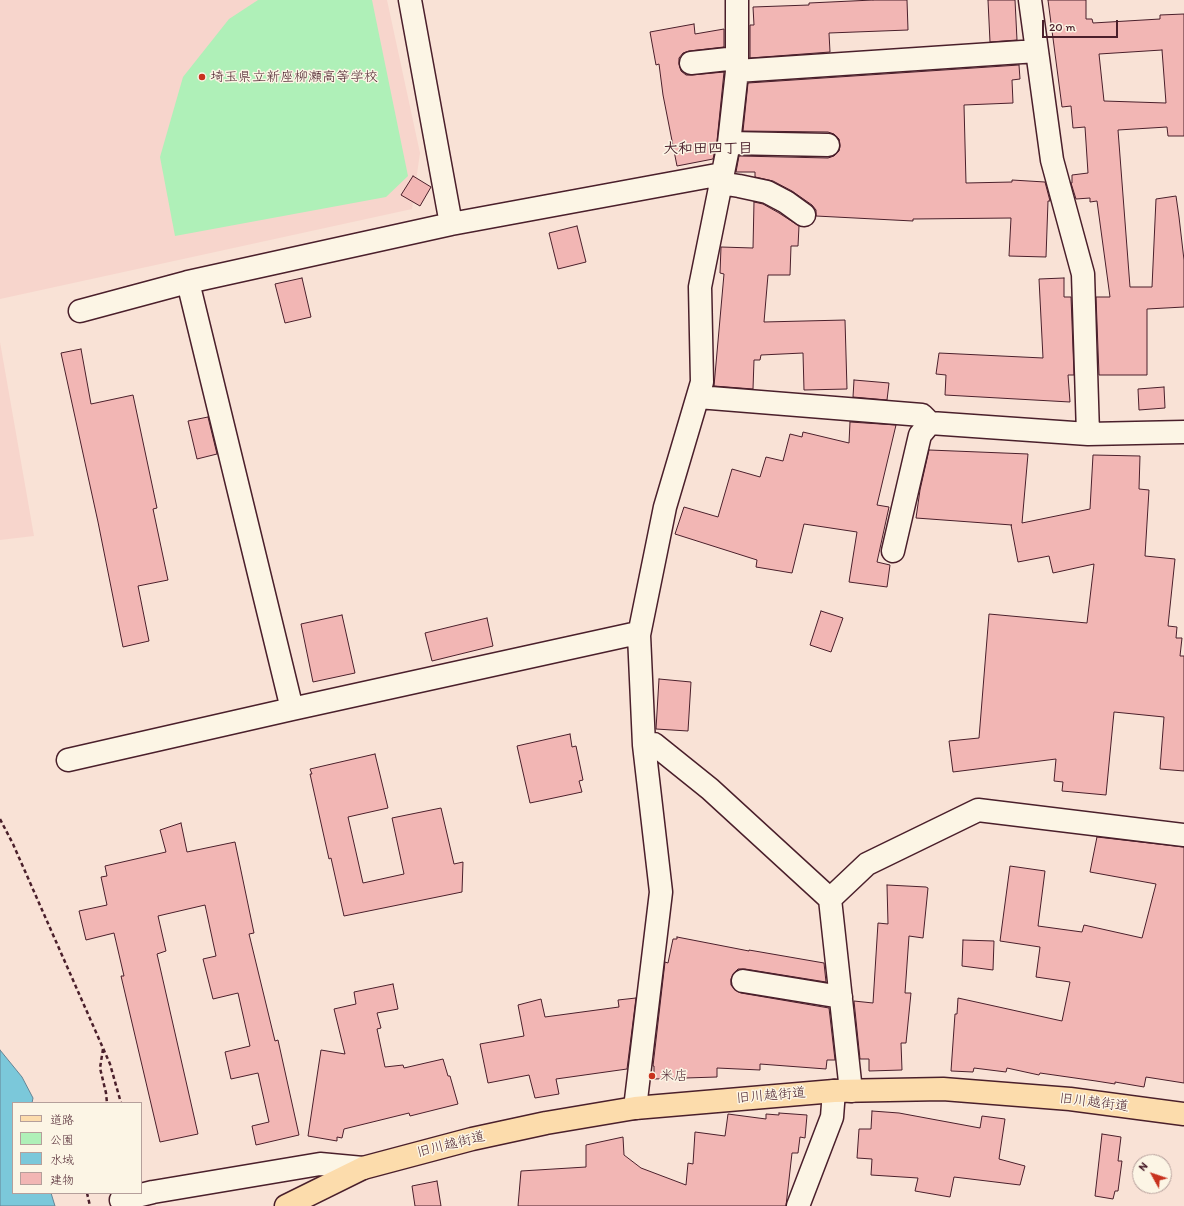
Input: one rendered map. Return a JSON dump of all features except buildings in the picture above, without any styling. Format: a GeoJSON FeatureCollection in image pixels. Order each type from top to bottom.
{"type":"FeatureCollection","features":[{"type":"Feature","properties":{"kind":"main road","name":"旧川越街道"},"geometry":{"type":"LineString","coordinates":[[286,1206],[363,1168],[472,1139],[546,1123],[636,1108],[842,1091],[943,1090],[1070,1099],[1184,1114]]}},
{"type":"Feature","properties":{"kind":"street"},"geometry":{"type":"LineString","coordinates":[[410,0],[451,224]]}},
{"type":"Feature","properties":{"kind":"street"},"geometry":{"type":"LineString","coordinates":[[636,1108],[661,892],[644,745],[639,634],[665,507],[702,382],[700,286],[729,143],[737,65],[737,0]]}},
{"type":"Feature","properties":{"kind":"street"},"geometry":{"type":"LineString","coordinates":[[1030,0],[1052,160],[1083,274],[1088,434]]}},
{"type":"Feature","properties":{"kind":"street"},"geometry":{"type":"LineString","coordinates":[[691,63],[737,65],[1037,51]]}},
{"type":"Feature","properties":{"kind":"street"},"geometry":{"type":"LineString","coordinates":[[729,143],[828,145]]}},
{"type":"Feature","properties":{"kind":"street"},"geometry":{"type":"LineString","coordinates":[[80,311],[188,282],[451,224],[721,179],[739,186],[767,192],[786,202],[804,215]]}},
{"type":"Feature","properties":{"kind":"street"},"geometry":{"type":"LineString","coordinates":[[188,282],[292,708]]}},
{"type":"Feature","properties":{"kind":"street"},"geometry":{"type":"LineString","coordinates":[[698,397],[922,415],[930,423],[1088,434],[1184,432]]}},
{"type":"Feature","properties":{"kind":"street"},"geometry":{"type":"LineString","coordinates":[[893,551],[920,435],[930,423]]}},
{"type":"Feature","properties":{"kind":"street"},"geometry":{"type":"LineString","coordinates":[[68,760],[292,708],[632,634],[639,634]]}},
{"type":"Feature","properties":{"kind":"street"},"geometry":{"type":"LineString","coordinates":[[644,745],[654,744],[710,789],[830,899],[841,997],[842,1091],[798,1206]]}},
{"type":"Feature","properties":{"kind":"street"},"geometry":{"type":"LineString","coordinates":[[830,899],[867,864],[978,810],[1184,835]]}},
{"type":"Feature","properties":{"kind":"street"},"geometry":{"type":"LineString","coordinates":[[743,982],[841,997]]}},
{"type":"Feature","properties":{"kind":"street"},"geometry":{"type":"LineString","coordinates":[[121,1200],[153,1192],[320,1164],[363,1168]]}},
{"type":"Feature","properties":{"kind":"path"},"geometry":{"type":"LineString","coordinates":[[0,819],[13,844],[110,1064],[121,1102]]}},
{"type":"Feature","properties":{"kind":"path"},"geometry":{"type":"LineString","coordinates":[[103,1049],[100,1068],[107,1102]]}},
{"type":"Feature","properties":{"kind":"path"},"geometry":{"type":"LineString","coordinates":[[87,1194],[90,1206]]}},
{"type":"Feature","properties":{"kind":"shaded area","name":"埼玉県立新座柳瀬高等学校"},"geometry":{"type":"Polygon","coordinates":[[[0,0],[387,0],[420,153],[412,209],[0,299],[0,0]]]}},
{"type":"Feature","properties":{"kind":"shaded area"},"geometry":{"type":"Polygon","coordinates":[[[0,342],[34,536],[0,540],[0,342]]]}},
{"type":"Feature","properties":{"kind":"green space"},"geometry":{"type":"Polygon","coordinates":[[[258,0],[372,0],[408,176],[386,197],[175,236],[160,157],[183,77],[229,19],[258,0]]]}},
{"type":"Feature","properties":{"kind":"water"},"geometry":{"type":"Polygon","coordinates":[[[0,1050],[22,1077],[33,1098],[32,1102],[12,1102],[12,1194],[51,1194],[55,1206],[0,1206],[0,1050]]]}},
{"type":"Feature","properties":{"kind":"place","name":"埼玉県立新座柳瀬高等学校"},"geometry":{"type":"Point","coordinates":[202,77]}},
{"type":"Feature","properties":{"kind":"place","name":"米店"},"geometry":{"type":"Point","coordinates":[652,1076]}},
{"type":"Feature","properties":{"kind":"district","name":"大和田四丁目"},"geometry":{"type":"Point","coordinates":[708,149]}}]}
